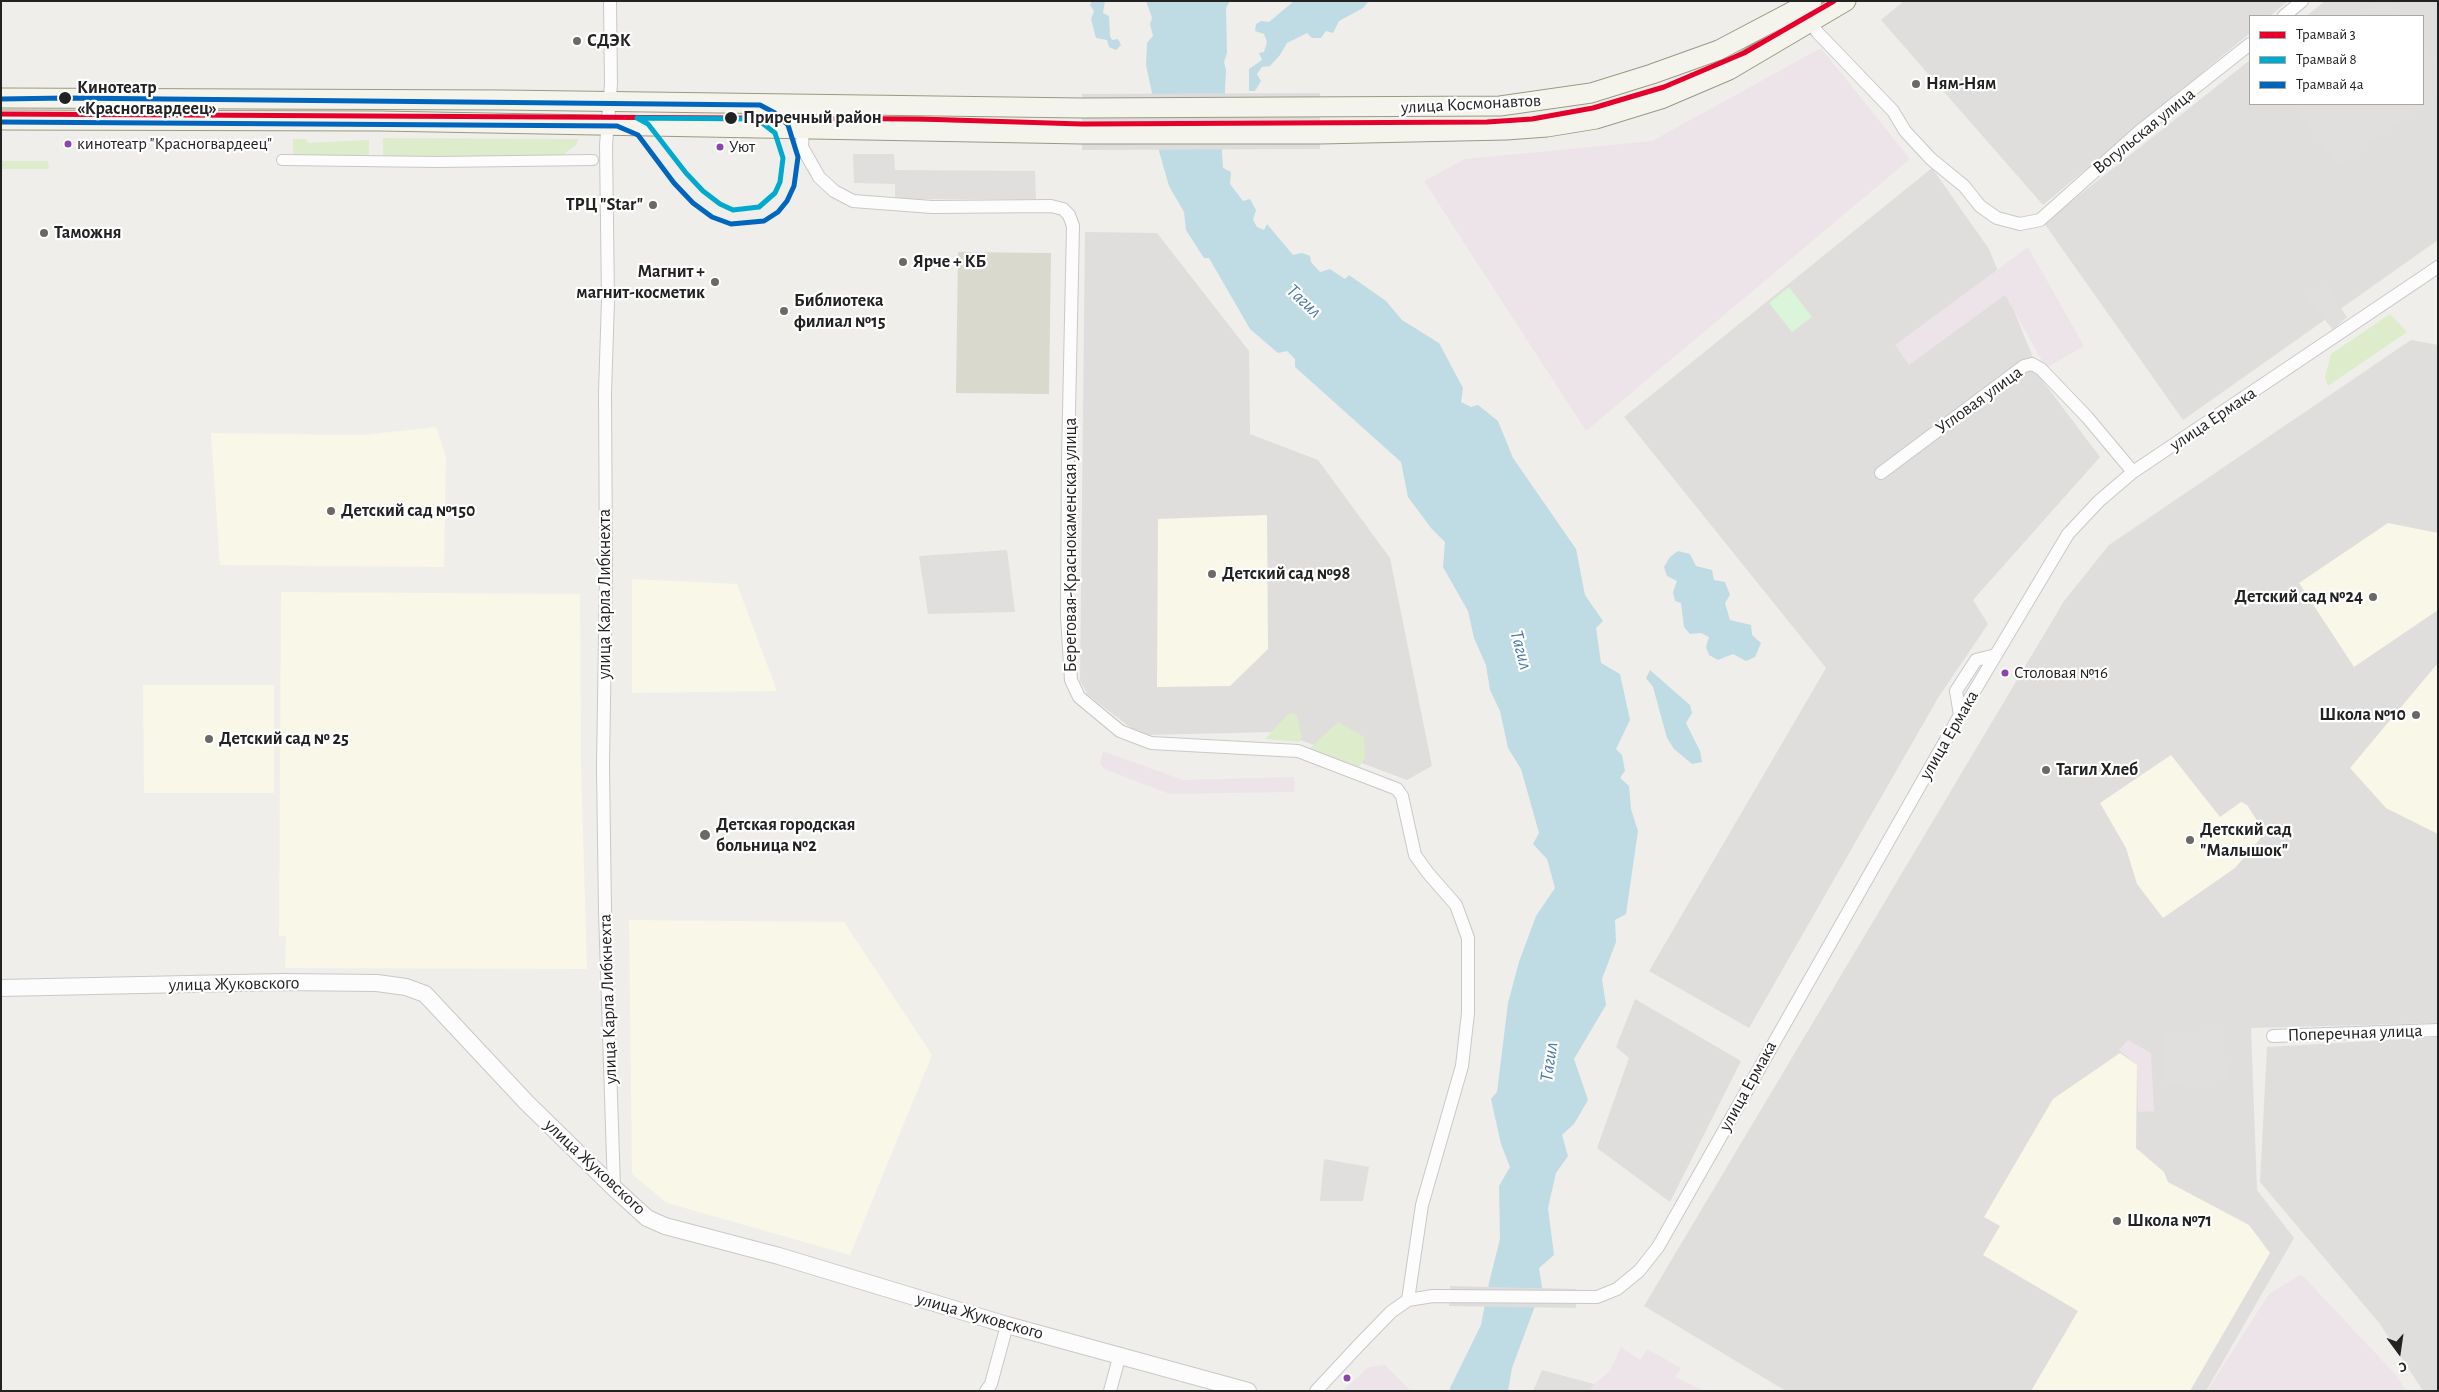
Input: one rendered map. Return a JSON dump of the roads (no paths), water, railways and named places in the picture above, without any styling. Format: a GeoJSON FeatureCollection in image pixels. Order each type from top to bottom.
{"type":"FeatureCollection","features":[{"type":"Feature","properties":{"kind":"main road","name":"улица Космонавтов"},"geometry":{"type":"LineString","coordinates":[[1,98],[503,100],[804,106],[1082,108],[1320,106],[1410,108],[1500,106],[1591,93],[1719,50],[1808,11],[1846,1]]}},
{"type":"Feature","properties":{"kind":"main road","name":"улица Космонавтов"},"geometry":{"type":"LineString","coordinates":[[1,120],[380,121],[1082,134],[1320,134],[1506,130],[1547,127],[1596,119],[1661,99],[1729,70],[1808,11]]}},
{"type":"Feature","properties":{"kind":"street","name":"улица Карла Либкнехта"},"geometry":{"type":"LineString","coordinates":[[610,1],[611,84],[607,126],[608,300],[605,393],[606,573],[603,766],[605,912],[614,1188]]}},
{"type":"Feature","properties":{"kind":"street"},"geometry":{"type":"LineString","coordinates":[[2285,15],[2302,1]]}},
{"type":"Feature","properties":{"kind":"street","name":"Вогульская улица"},"geometry":{"type":"LineString","coordinates":[[1808,11],[1892,111],[1904,131],[1931,160],[1964,186],[1980,206],[1997,218],[2020,224],[2040,220],[2140,131],[2249,45]]}},
{"type":"Feature","properties":{"kind":"street"},"geometry":{"type":"LineString","coordinates":[[802,129],[804,106]]}},
{"type":"Feature","properties":{"kind":"street","name":"Береговая-Краснокаменская улица"},"geometry":{"type":"LineString","coordinates":[[802,129],[802,147],[819,177],[834,191],[853,202],[932,206],[1051,206],[1062,209],[1069,215],[1073,226],[1067,617],[1071,680],[1080,698],[1120,731],[1150,743],[1298,751],[1397,789],[1402,796],[1415,855],[1456,905],[1468,938],[1467,1022],[1462,1066],[1422,1205],[1408,1300]]}},
{"type":"Feature","properties":{"kind":"street"},"geometry":{"type":"LineString","coordinates":[[282,160],[438,162],[592,160]]}},
{"type":"Feature","properties":{"kind":"street","name":"улица Ермака"},"geometry":{"type":"LineString","coordinates":[[1408,1300],[1450,1296],[1576,1299],[1597,1297],[1617,1289],[1639,1272],[1658,1246],[1960,715],[2068,534],[2099,501],[2133,472],[2438,267]]}},
{"type":"Feature","properties":{"kind":"street","name":"Угловая улица"},"geometry":{"type":"LineString","coordinates":[[1881,473],[2024,366],[2032,364],[2041,369],[2087,417],[2133,472]]}},
{"type":"Feature","properties":{"kind":"street","name":"улица Жуковского"},"geometry":{"type":"LineString","coordinates":[[1,988],[282,982],[377,983],[406,986],[425,994],[527,1103],[647,1218],[665,1226],[779,1256],[1007,1325],[1120,1354],[1248,1391]]}},
{"type":"Feature","properties":{"kind":"street","name":"Поперечная улица"},"geometry":{"type":"LineString","coordinates":[[2273,1036],[2438,1030]]}},
{"type":"Feature","properties":{"kind":"street"},"geometry":{"type":"LineString","coordinates":[[1316,1391],[1391,1312],[1408,1300]]}},
{"type":"Feature","properties":{"kind":"street"},"geometry":{"type":"LineString","coordinates":[[986,1391],[991,1384],[1007,1325]]}},
{"type":"Feature","properties":{"kind":"street"},"geometry":{"type":"LineString","coordinates":[[1110,1391],[1120,1354]]}},
{"type":"Feature","properties":{"kind":"water"},"geometry":{"type":"Polygon","coordinates":[[[1092,1],[1105,1],[1103,13],[1109,16],[1110,36],[1112,40],[1118,39],[1121,45],[1116,50],[1109,47],[1107,40],[1096,38],[1091,19],[1094,11],[1090,5],[1092,1]]]}},
{"type":"Feature","properties":{"kind":"water","name":"Тагил"},"geometry":{"type":"Polygon","coordinates":[[[1146,1],[1230,1],[1226,8],[1227,53],[1224,62],[1226,70],[1222,153],[1223,168],[1231,172],[1230,184],[1243,201],[1250,199],[1256,210],[1253,220],[1257,227],[1264,230],[1267,224],[1293,255],[1302,253],[1310,256],[1311,262],[1320,272],[1330,269],[1345,279],[1349,275],[1386,301],[1402,320],[1439,343],[1463,388],[1461,402],[1471,407],[1478,405],[1498,421],[1513,458],[1576,549],[1585,595],[1603,621],[1596,628],[1601,663],[1620,674],[1630,720],[1616,749],[1622,755],[1625,771],[1620,778],[1629,786],[1631,809],[1638,831],[1626,914],[1615,920],[1616,942],[1602,979],[1606,1005],[1574,1059],[1588,1100],[1574,1124],[1562,1135],[1568,1156],[1556,1173],[1548,1208],[1554,1255],[1539,1268],[1542,1287],[1512,1368],[1508,1391],[1450,1391],[1450,1388],[1481,1325],[1500,1239],[1499,1186],[1510,1167],[1501,1144],[1491,1099],[1497,1092],[1508,1003],[1519,962],[1536,916],[1555,888],[1547,859],[1533,844],[1539,833],[1521,769],[1508,748],[1500,711],[1490,690],[1486,665],[1474,638],[1468,611],[1443,567],[1445,542],[1431,528],[1408,497],[1401,462],[1295,367],[1295,359],[1287,351],[1278,353],[1250,329],[1209,258],[1204,258],[1186,230],[1184,212],[1169,186],[1159,151],[1152,93],[1146,65],[1147,43],[1153,36],[1150,24],[1152,18],[1146,1]]]}},
{"type":"Feature","properties":{"kind":"water"},"geometry":{"type":"Polygon","coordinates":[[[1294,1],[1369,1],[1363,8],[1339,21],[1333,33],[1326,31],[1321,38],[1312,38],[1307,33],[1287,43],[1280,55],[1270,66],[1262,67],[1257,74],[1261,81],[1255,91],[1249,91],[1249,69],[1262,60],[1259,53],[1264,52],[1267,42],[1264,34],[1255,31],[1256,24],[1261,21],[1269,22],[1294,1]]]}},
{"type":"Feature","properties":{"kind":"water"},"geometry":{"type":"Polygon","coordinates":[[[1678,551],[1690,554],[1696,566],[1712,570],[1714,580],[1725,582],[1730,595],[1725,603],[1730,620],[1751,625],[1752,635],[1761,643],[1755,657],[1746,661],[1733,654],[1718,660],[1709,655],[1706,647],[1709,637],[1701,633],[1690,634],[1684,627],[1681,603],[1675,601],[1673,592],[1677,581],[1667,576],[1664,567],[1670,557],[1678,551]]]}},
{"type":"Feature","properties":{"kind":"water"},"geometry":{"type":"Polygon","coordinates":[[[1650,670],[1690,705],[1692,713],[1686,723],[1700,751],[1702,762],[1692,764],[1674,749],[1667,738],[1653,687],[1646,678],[1650,670]]]}},
{"type":"Feature","properties":{"kind":"tram line","name":"3"},"geometry":{"type":"LineString","coordinates":[[1,114],[920,119],[1082,124],[1487,122],[1532,119],[1593,108],[1664,87],[1744,53],[1834,1]]}},
{"type":"Feature","properties":{"kind":"tram line","name":"4а"},"geometry":{"type":"LineString","coordinates":[[1,99],[66,98],[760,105],[775,113],[788,125],[798,157],[794,186],[787,201],[778,212],[764,221],[731,224],[712,217],[693,203],[674,183],[638,135],[617,126],[1,122]]}},
{"type":"Feature","properties":{"kind":"tram line","name":"8"},"geometry":{"type":"LineString","coordinates":[[637,118],[757,119],[775,133],[783,158],[780,182],[775,193],[759,207],[733,210],[720,204],[703,191],[686,173],[648,124],[637,118]]}},
{"type":"Feature","properties":{"kind":"place","name":"СДЭК"},"geometry":{"type":"Point","coordinates":[577,41]}},
{"type":"Feature","properties":{"kind":"place","name":"Ням-Ням"},"geometry":{"type":"Point","coordinates":[1916,84]}},
{"type":"Feature","properties":{"kind":"place","name":"Кинотеатр «Красногвардеец»"},"geometry":{"type":"Point","coordinates":[65,98]}},
{"type":"Feature","properties":{"kind":"place","name":"Приречный район"},"geometry":{"type":"Point","coordinates":[731,118]}},
{"type":"Feature","properties":{"kind":"place","name":"кинотеатр \"Красногвардеец\""},"geometry":{"type":"Point","coordinates":[68,144]}},
{"type":"Feature","properties":{"kind":"place","name":"Уют"},"geometry":{"type":"Point","coordinates":[720,147]}},
{"type":"Feature","properties":{"kind":"place","name":"ТРЦ \"Star\""},"geometry":{"type":"Point","coordinates":[653,205]}},
{"type":"Feature","properties":{"kind":"place","name":"Таможня"},"geometry":{"type":"Point","coordinates":[44,233]}},
{"type":"Feature","properties":{"kind":"place","name":"Ярче + КБ"},"geometry":{"type":"Point","coordinates":[903,262]}},
{"type":"Feature","properties":{"kind":"place","name":"Магнит + магнит-косметик"},"geometry":{"type":"Point","coordinates":[715,282]}},
{"type":"Feature","properties":{"kind":"place","name":"Библиотека филиал №15"},"geometry":{"type":"Point","coordinates":[784,311]}},
{"type":"Feature","properties":{"kind":"place","name":"Детский сад №150"},"geometry":{"type":"Point","coordinates":[331,511]}},
{"type":"Feature","properties":{"kind":"place","name":"Детский сад №98"},"geometry":{"type":"Point","coordinates":[1212,574]}},
{"type":"Feature","properties":{"kind":"place","name":"Детский сад №24"},"geometry":{"type":"Point","coordinates":[2373,597]}},
{"type":"Feature","properties":{"kind":"place","name":"Столовая №16"},"geometry":{"type":"Point","coordinates":[2005,673]}},
{"type":"Feature","properties":{"kind":"place","name":"Школа №10"},"geometry":{"type":"Point","coordinates":[2416,715]}},
{"type":"Feature","properties":{"kind":"place","name":"Детский сад № 25"},"geometry":{"type":"Point","coordinates":[209,739]}},
{"type":"Feature","properties":{"kind":"place","name":"Тагил Хлеб"},"geometry":{"type":"Point","coordinates":[2046,770]}},
{"type":"Feature","properties":{"kind":"place","name":"Детская городская больница №2"},"geometry":{"type":"Point","coordinates":[705,835]}},
{"type":"Feature","properties":{"kind":"place","name":"Детский сад \"Малышок\""},"geometry":{"type":"Point","coordinates":[2190,840]}},
{"type":"Feature","properties":{"kind":"place","name":"Школа №71"},"geometry":{"type":"Point","coordinates":[2117,1221]}}]}
